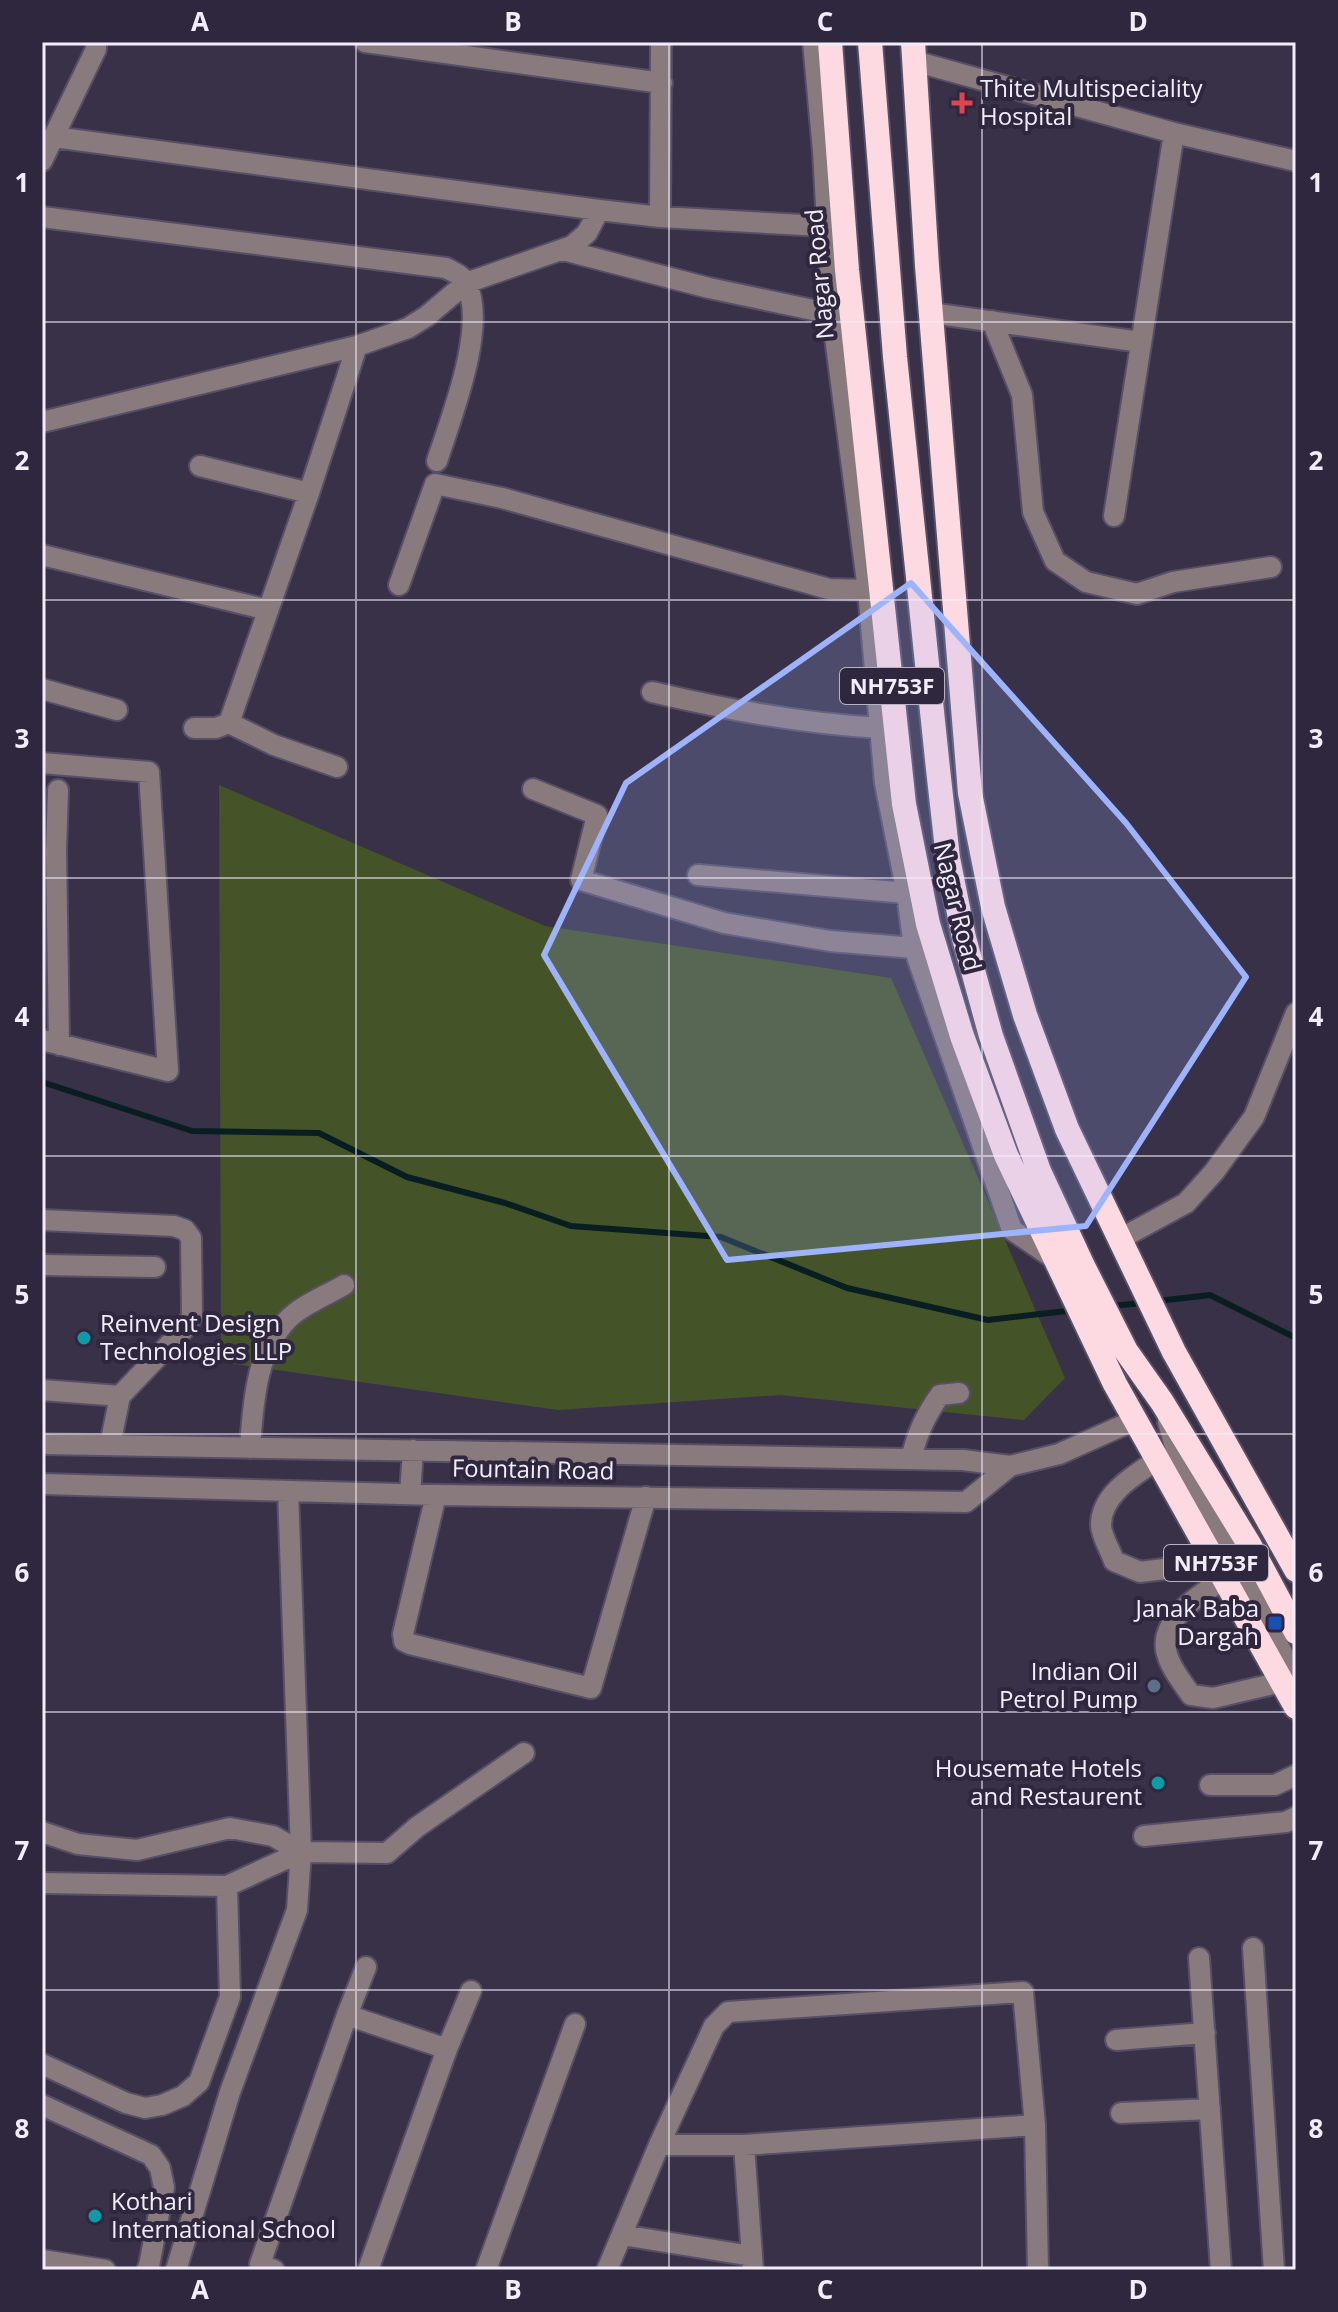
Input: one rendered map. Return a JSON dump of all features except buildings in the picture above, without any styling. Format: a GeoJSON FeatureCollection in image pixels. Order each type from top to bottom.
{"type":"FeatureCollection","features":[{"type":"Feature","properties":{"kind":"highway","name":"Nagar Road"},"geometry":{"type":"LineString","coordinates":[[830,42],[835,226],[904,804],[928,924],[962,1036],[1006,1155],[1056,1260],[1086,1304],[1135,1420],[1224,1579],[1289,1680],[1296,1707]]}},
{"type":"Feature","properties":{"kind":"highway"},"geometry":{"type":"LineString","coordinates":[[870,42],[895,357],[948,858],[964,938],[991,1036],[1086,1304],[1111,1324],[1162,1402],[1249,1544],[1296,1632]]}},
{"type":"Feature","properties":{"kind":"highway","name":"Nagar Road"},"geometry":{"type":"LineString","coordinates":[[914,52],[931,313],[970,793],[993,907],[1025,1015],[1067,1129],[1150,1302],[1223,1442],[1296,1570]]}},
{"type":"Feature","properties":{"kind":"highway"},"geometry":{"type":"LineString","coordinates":[[1162,1402],[1223,1442]]}},
{"type":"Feature","properties":{"kind":"street"},"geometry":{"type":"LineString","coordinates":[[42,161],[96,49],[96,42]]}},
{"type":"Feature","properties":{"kind":"street"},"geometry":{"type":"LineString","coordinates":[[365,42],[662,83]]}},
{"type":"Feature","properties":{"kind":"street"},"geometry":{"type":"LineString","coordinates":[[660,217],[661,42]]}},
{"type":"Feature","properties":{"kind":"street"},"geometry":{"type":"LineString","coordinates":[[813,42],[835,226],[832,314],[868,590],[885,783],[907,893],[914,948],[1012,1230],[1056,1260]]}},
{"type":"Feature","properties":{"kind":"street"},"geometry":{"type":"LineString","coordinates":[[914,52],[1174,133],[1296,161]]}},
{"type":"Feature","properties":{"kind":"street"},"geometry":{"type":"LineString","coordinates":[[1114,516],[1174,133]]}},
{"type":"Feature","properties":{"kind":"street"},"geometry":{"type":"LineString","coordinates":[[54,137],[660,217],[835,226]]}},
{"type":"Feature","properties":{"kind":"street"},"geometry":{"type":"LineString","coordinates":[[42,422],[357,346],[408,328],[466,283],[572,246],[587,233],[599,210]]}},
{"type":"Feature","properties":{"kind":"street"},"geometry":{"type":"LineString","coordinates":[[42,217],[446,268],[458,274],[466,283],[471,304],[469,357],[437,461]]}},
{"type":"Feature","properties":{"kind":"street"},"geometry":{"type":"LineString","coordinates":[[563,250],[709,288],[832,314]]}},
{"type":"Feature","properties":{"kind":"street"},"geometry":{"type":"LineString","coordinates":[[931,313],[1141,342]]}},
{"type":"Feature","properties":{"kind":"street"},"geometry":{"type":"LineString","coordinates":[[992,321],[1022,395],[1033,512],[1055,561],[1086,582],[1137,594],[1173,582],[1271,567]]}},
{"type":"Feature","properties":{"kind":"street"},"geometry":{"type":"LineString","coordinates":[[229,723],[357,346]]}},
{"type":"Feature","properties":{"kind":"street"},"geometry":{"type":"LineString","coordinates":[[200,466],[309,493]]}},
{"type":"Feature","properties":{"kind":"street"},"geometry":{"type":"LineString","coordinates":[[399,585],[435,484],[502,498],[829,589],[868,590]]}},
{"type":"Feature","properties":{"kind":"street"},"geometry":{"type":"LineString","coordinates":[[42,555],[268,610]]}},
{"type":"Feature","properties":{"kind":"street"},"geometry":{"type":"LineString","coordinates":[[42,689],[117,710]]}},
{"type":"Feature","properties":{"kind":"street"},"geometry":{"type":"LineString","coordinates":[[652,692],[725,710],[810,723],[881,728]]}},
{"type":"Feature","properties":{"kind":"street"},"geometry":{"type":"LineString","coordinates":[[194,728],[216,728],[229,723],[274,745],[337,767]]}},
{"type":"Feature","properties":{"kind":"street"},"geometry":{"type":"LineString","coordinates":[[42,763],[149,772],[168,1071],[51,1042],[49,850],[58,790]]}},
{"type":"Feature","properties":{"kind":"street"},"geometry":{"type":"LineString","coordinates":[[533,789],[597,815],[581,880],[724,923],[830,941],[914,948]]}},
{"type":"Feature","properties":{"kind":"street"},"geometry":{"type":"LineString","coordinates":[[698,875],[907,893]]}},
{"type":"Feature","properties":{"kind":"street"},"geometry":{"type":"LineString","coordinates":[[1120,1239],[1186,1203],[1214,1172],[1254,1117],[1296,1013]]}},
{"type":"Feature","properties":{"kind":"street"},"geometry":{"type":"LineString","coordinates":[[42,1220],[174,1226],[185,1230],[191,1238],[192,1316],[185,1328],[120,1396],[110,1445]]}},
{"type":"Feature","properties":{"kind":"street"},"geometry":{"type":"LineString","coordinates":[[42,1265],[155,1267]]}},
{"type":"Feature","properties":{"kind":"street"},"geometry":{"type":"LineString","coordinates":[[250,1448],[254,1395],[262,1366],[275,1339],[294,1314],[344,1285]]}},
{"type":"Feature","properties":{"kind":"street"},"geometry":{"type":"LineString","coordinates":[[42,1390],[120,1396]]}},
{"type":"Feature","properties":{"kind":"street"},"geometry":{"type":"LineString","coordinates":[[911,1459],[918,1430],[930,1408],[940,1395],[959,1393]]}},
{"type":"Feature","properties":{"kind":"street"},"geometry":{"type":"LineString","coordinates":[[1162,1402],[1178,1457],[1289,1680],[1213,1698],[1191,1695],[1166,1650],[1168,1633],[1181,1612],[1224,1579]]}},
{"type":"Feature","properties":{"kind":"street","name":"Fountain Road"},"geometry":{"type":"LineString","coordinates":[[42,1444],[963,1460],[1010,1466],[1059,1454],[1135,1420]]}},
{"type":"Feature","properties":{"kind":"street"},"geometry":{"type":"LineString","coordinates":[[410,1494],[413,1450]]}},
{"type":"Feature","properties":{"kind":"street"},"geometry":{"type":"LineString","coordinates":[[1157,1460],[1128,1479],[1108,1500],[1101,1526],[1114,1561],[1140,1572],[1172,1568],[1207,1549]]}},
{"type":"Feature","properties":{"kind":"street","name":"Fountain Road"},"geometry":{"type":"LineString","coordinates":[[42,1484],[436,1495],[966,1502],[1010,1466]]}},
{"type":"Feature","properties":{"kind":"street"},"geometry":{"type":"LineString","coordinates":[[176,2270],[230,2092],[297,1910],[301,1852],[288,1491]]}},
{"type":"Feature","properties":{"kind":"street"},"geometry":{"type":"LineString","coordinates":[[436,1495],[403,1634],[404,1641],[591,1688],[646,1497]]}},
{"type":"Feature","properties":{"kind":"street"},"geometry":{"type":"LineString","coordinates":[[42,1883],[227,1886],[301,1852],[387,1853],[417,1827],[524,1753]]}},
{"type":"Feature","properties":{"kind":"street"},"geometry":{"type":"LineString","coordinates":[[1210,1785],[1275,1785],[1296,1775]]}},
{"type":"Feature","properties":{"kind":"street"},"geometry":{"type":"LineString","coordinates":[[1144,1836],[1286,1822],[1296,1817]]}},
{"type":"Feature","properties":{"kind":"street"},"geometry":{"type":"LineString","coordinates":[[42,1832],[78,1844],[137,1850],[230,1828],[273,1836],[301,1852]]}},
{"type":"Feature","properties":{"kind":"street"},"geometry":{"type":"LineString","coordinates":[[42,2064],[126,2103],[145,2108],[183,2096],[199,2082],[230,1997],[227,1886]]}},
{"type":"Feature","properties":{"kind":"street"},"geometry":{"type":"LineString","coordinates":[[1253,1948],[1274,2270]]}},
{"type":"Feature","properties":{"kind":"street"},"geometry":{"type":"LineString","coordinates":[[1199,1958],[1221,2270]]}},
{"type":"Feature","properties":{"kind":"street"},"geometry":{"type":"LineString","coordinates":[[274,2270],[260,2264],[366,1967]]}},
{"type":"Feature","properties":{"kind":"street"},"geometry":{"type":"LineString","coordinates":[[368,2270],[447,2049],[471,1991]]}},
{"type":"Feature","properties":{"kind":"street"},"geometry":{"type":"LineString","coordinates":[[607,2270],[659,2145],[714,2026],[728,2012],[1023,1992],[1035,2125],[1038,2270]]}},
{"type":"Feature","properties":{"kind":"street"},"geometry":{"type":"LineString","coordinates":[[347,2015],[447,2049]]}},
{"type":"Feature","properties":{"kind":"street"},"geometry":{"type":"LineString","coordinates":[[486,2270],[575,2024]]}},
{"type":"Feature","properties":{"kind":"street"},"geometry":{"type":"LineString","coordinates":[[1116,2040],[1205,2033]]}},
{"type":"Feature","properties":{"kind":"street"},"geometry":{"type":"LineString","coordinates":[[199,2082],[230,2092]]}},
{"type":"Feature","properties":{"kind":"street"},"geometry":{"type":"LineString","coordinates":[[42,2105],[151,2155],[160,2168],[164,2187],[147,2270]]}},
{"type":"Feature","properties":{"kind":"street"},"geometry":{"type":"LineString","coordinates":[[1121,2113],[1210,2109]]}},
{"type":"Feature","properties":{"kind":"street"},"geometry":{"type":"LineString","coordinates":[[659,2145],[744,2145],[1035,2125]]}},
{"type":"Feature","properties":{"kind":"street"},"geometry":{"type":"LineString","coordinates":[[622,2235],[753,2263],[744,2145]]}},
{"type":"Feature","properties":{"kind":"street"},"geometry":{"type":"LineString","coordinates":[[42,2260],[105,2270]]}},
{"type":"Feature","properties":{"kind":"highlighted area"},"geometry":{"type":"Polygon","coordinates":[[[911,583],[1126,823],[1246,977],[1086,1226],[727,1260],[544,955],[626,783],[911,583]]]}},
{"type":"Feature","properties":{"kind":"green space"},"geometry":{"type":"Polygon","coordinates":[[[219,785],[545,926],[891,978],[1065,1378],[1024,1420],[780,1395],[558,1410],[221,1362],[219,785]]]}},
{"type":"Feature","properties":{"kind":"waterway"},"geometry":{"type":"LineString","coordinates":[[42,1082],[192,1131],[319,1133],[407,1177],[505,1203],[571,1226],[721,1237],[847,1288],[988,1320],[1075,1310]]}},
{"type":"Feature","properties":{"kind":"waterway"},"geometry":{"type":"LineString","coordinates":[[1158,1301],[1210,1295],[1296,1338]]}},
{"type":"Feature","properties":{"kind":"waterway"},"geometry":{"type":"LineString","coordinates":[[1110,1306],[1143,1303]]}},
{"type":"Feature","properties":{"kind":"place","name":"Thite Multispeciality Hospital"},"geometry":{"type":"Point","coordinates":[962,103]}},
{"type":"Feature","properties":{"kind":"place","name":"Reinvent Design Technologies LLP"},"geometry":{"type":"Point","coordinates":[84,1338]}},
{"type":"Feature","properties":{"kind":"place","name":"Janak Baba Dargah"},"geometry":{"type":"Point","coordinates":[1275,1623]}},
{"type":"Feature","properties":{"kind":"place","name":"Indian Oil Petrol Pump"},"geometry":{"type":"Point","coordinates":[1154,1686]}},
{"type":"Feature","properties":{"kind":"place","name":"Housemate Hotels and Restaurent"},"geometry":{"type":"Point","coordinates":[1158,1783]}},
{"type":"Feature","properties":{"kind":"place","name":"Kothari International School"},"geometry":{"type":"Point","coordinates":[95,2216]}}]}
